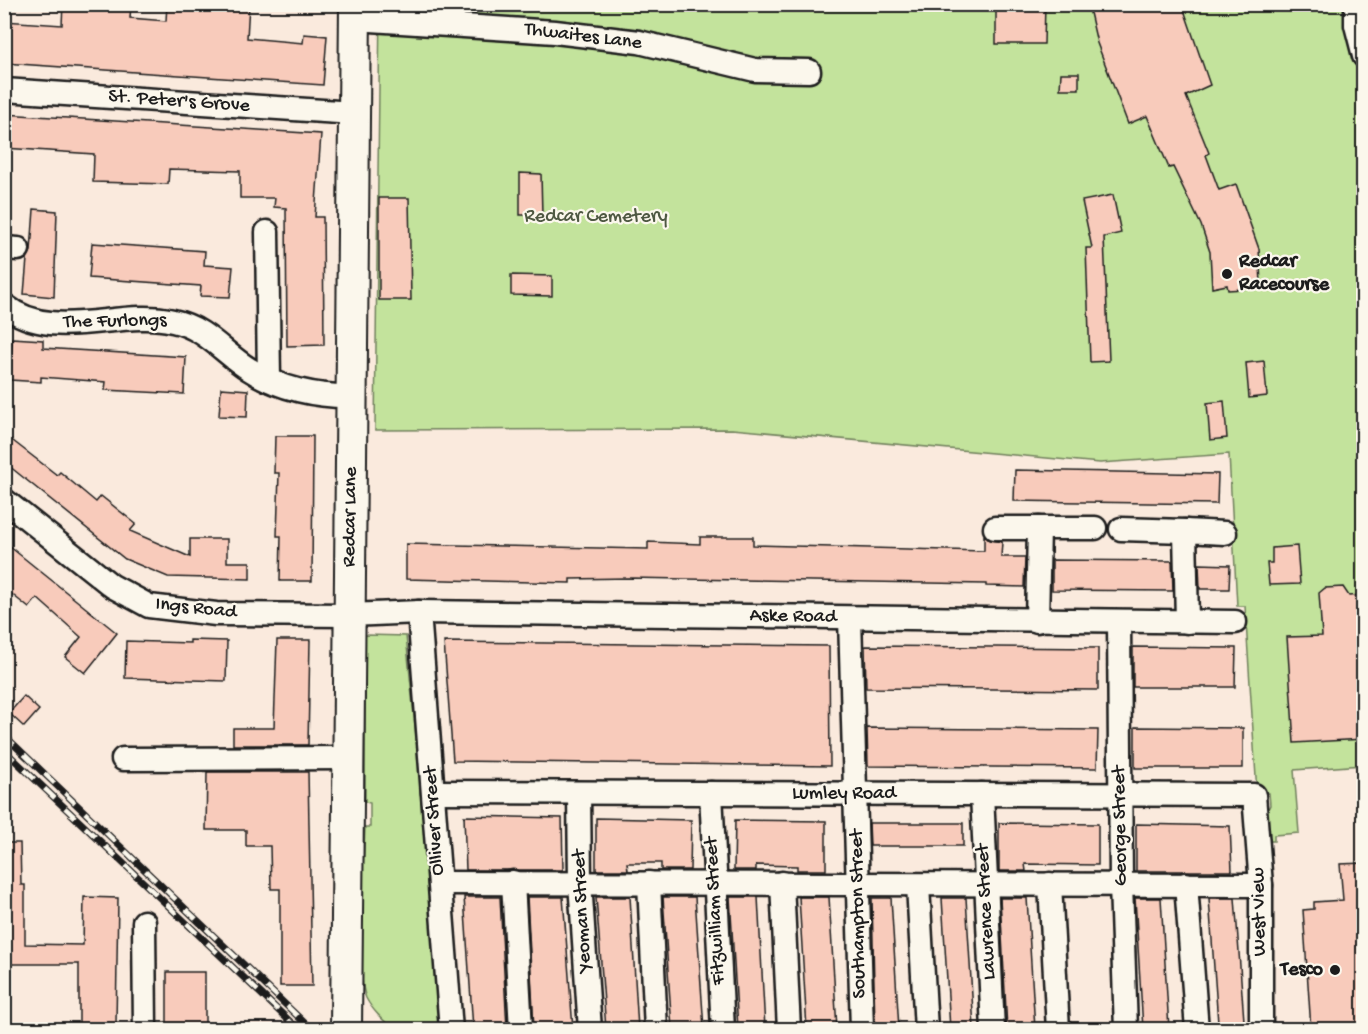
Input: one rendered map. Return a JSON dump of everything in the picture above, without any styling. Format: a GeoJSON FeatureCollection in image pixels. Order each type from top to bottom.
{"type":"FeatureCollection","features":[{"type":"Feature","properties":{"kind":"main road","name":"Redcar Lane"},"geometry":{"type":"LineString","coordinates":[[352,1029],[348,758],[355,12]]}},
{"type":"Feature","properties":{"kind":"street"},"geometry":{"type":"LineString","coordinates":[[1356,4],[1356,25],[1364,56]]}},
{"type":"Feature","properties":{"kind":"street","name":"Thwaites Lane"},"geometry":{"type":"LineString","coordinates":[[355,12],[639,42],[755,70],[809,71]]}},
{"type":"Feature","properties":{"kind":"street","name":"St. Peter's Grove"},"geometry":{"type":"LineString","coordinates":[[4,90],[354,113]]}},
{"type":"Feature","properties":{"kind":"street"},"geometry":{"type":"LineString","coordinates":[[267,232],[269,380]]}},
{"type":"Feature","properties":{"kind":"street","name":"The Furlongs"},"geometry":{"type":"LineString","coordinates":[[4,305],[25,318],[51,323],[152,318],[172,320],[207,335],[249,369],[269,380],[309,393],[353,396]]}},
{"type":"Feature","properties":{"kind":"street","name":"Ings Road"},"geometry":{"type":"LineString","coordinates":[[4,500],[112,586],[149,606],[216,614],[350,615]]}},
{"type":"Feature","properties":{"kind":"street"},"geometry":{"type":"LineString","coordinates":[[995,528],[1095,528]]}},
{"type":"Feature","properties":{"kind":"street"},"geometry":{"type":"LineString","coordinates":[[1037,621],[1039,528]]}},
{"type":"Feature","properties":{"kind":"street"},"geometry":{"type":"LineString","coordinates":[[1121,529],[1225,533]]}},
{"type":"Feature","properties":{"kind":"street"},"geometry":{"type":"LineString","coordinates":[[1185,531],[1187,622]]}},
{"type":"Feature","properties":{"kind":"street","name":"Aske Road"},"geometry":{"type":"LineString","coordinates":[[350,615],[419,612],[1235,622]]}},
{"type":"Feature","properties":{"kind":"street","name":"Olliver Street"},"geometry":{"type":"LineString","coordinates":[[419,612],[451,1029]]}},
{"type":"Feature","properties":{"kind":"street","name":"Southampton Street"},"geometry":{"type":"LineString","coordinates":[[850,618],[862,1029]]}},
{"type":"Feature","properties":{"kind":"street","name":"George Street"},"geometry":{"type":"LineString","coordinates":[[1119,622],[1121,884],[1126,1029]]}},
{"type":"Feature","properties":{"kind":"street"},"geometry":{"type":"LineString","coordinates":[[123,759],[348,758]]}},
{"type":"Feature","properties":{"kind":"street","name":"Lumley Road"},"geometry":{"type":"LineString","coordinates":[[433,792],[1254,795]]}},
{"type":"Feature","properties":{"kind":"street","name":"Yeoman Street"},"geometry":{"type":"LineString","coordinates":[[579,793],[580,882],[590,1029]]}},
{"type":"Feature","properties":{"kind":"street","name":"Fitzwilliam Street"},"geometry":{"type":"LineString","coordinates":[[711,793],[723,1029]]}},
{"type":"Feature","properties":{"kind":"street","name":"Lawrence Street"},"geometry":{"type":"LineString","coordinates":[[982,794],[993,1029]]}},
{"type":"Feature","properties":{"kind":"street","name":"West View"},"geometry":{"type":"LineString","coordinates":[[1254,795],[1261,885],[1261,1029]]}},
{"type":"Feature","properties":{"kind":"street"},"geometry":{"type":"LineString","coordinates":[[440,882],[1261,885]]}},
{"type":"Feature","properties":{"kind":"street"},"geometry":{"type":"LineString","coordinates":[[513,882],[521,1029]]}},
{"type":"Feature","properties":{"kind":"street"},"geometry":{"type":"LineString","coordinates":[[649,883],[656,1029]]}},
{"type":"Feature","properties":{"kind":"street"},"geometry":{"type":"LineString","coordinates":[[782,883],[789,1029]]}},
{"type":"Feature","properties":{"kind":"street"},"geometry":{"type":"LineString","coordinates":[[1050,884],[1058,1029]]}},
{"type":"Feature","properties":{"kind":"street"},"geometry":{"type":"LineString","coordinates":[[1186,884],[1197,1029]]}},
{"type":"Feature","properties":{"kind":"street"},"geometry":{"type":"LineString","coordinates":[[918,885],[926,1029]]}},
{"type":"Feature","properties":{"kind":"street"},"geometry":{"type":"LineString","coordinates":[[144,922],[145,1029]]}},
{"type":"Feature","properties":{"kind":"green space","name":"Redcar Cemetery"},"geometry":{"type":"Polygon","coordinates":[[[380,5],[1363,5],[1363,765],[1294,770],[1299,833],[1274,835],[1274,841],[1262,841],[1261,822],[1270,805],[1269,793],[1257,793],[1245,606],[1237,606],[1229,454],[1100,463],[732,429],[375,430],[380,5]]]}},
{"type":"Feature","properties":{"kind":"green space"},"geometry":{"type":"Polygon","coordinates":[[[365,635],[406,636],[445,1029],[393,1029],[371,1007],[363,985],[362,889],[365,827],[370,827],[370,803],[365,802],[365,635]]]}},
{"type":"Feature","properties":{"kind":"building"},"geometry":{"type":"Polygon","coordinates":[[[63,4],[131,4],[130,18],[166,21],[167,4],[249,4],[247,38],[303,43],[304,34],[327,36],[323,85],[4,63],[4,21],[62,25],[63,4]]]}},
{"type":"Feature","properties":{"kind":"building"},"geometry":{"type":"Polygon","coordinates":[[[996,4],[1045,4],[1044,44],[996,44],[996,4]]]}},
{"type":"Feature","properties":{"kind":"building"},"geometry":{"type":"Polygon","coordinates":[[[1088,4],[1182,4],[1210,85],[1186,96],[1209,153],[1206,155],[1219,190],[1236,184],[1259,249],[1261,283],[1243,285],[1244,289],[1228,290],[1227,285],[1212,288],[1210,252],[1201,225],[1173,167],[1169,168],[1147,116],[1128,124],[1097,43],[1088,4]]]}},
{"type":"Feature","properties":{"kind":"building"},"geometry":{"type":"Polygon","coordinates":[[[1061,73],[1079,73],[1079,89],[1060,89],[1061,73]]]}},
{"type":"Feature","properties":{"kind":"building"},"geometry":{"type":"Polygon","coordinates":[[[4,114],[321,134],[315,217],[323,217],[324,345],[287,346],[286,208],[274,207],[275,198],[240,198],[240,171],[169,169],[168,184],[93,182],[94,154],[4,148],[4,114]]]}},
{"type":"Feature","properties":{"kind":"building"},"geometry":{"type":"Polygon","coordinates":[[[520,173],[541,174],[542,215],[520,215],[520,173]]]}},
{"type":"Feature","properties":{"kind":"building"},"geometry":{"type":"Polygon","coordinates":[[[1113,195],[1121,233],[1104,237],[1109,361],[1090,362],[1086,248],[1092,248],[1082,201],[1113,195]]]}},
{"type":"Feature","properties":{"kind":"building"},"geometry":{"type":"Polygon","coordinates":[[[379,198],[409,198],[411,300],[379,300],[379,198]]]}},
{"type":"Feature","properties":{"kind":"building"},"geometry":{"type":"Polygon","coordinates":[[[34,209],[57,211],[54,297],[24,294],[27,259],[31,251],[34,209]]]}},
{"type":"Feature","properties":{"kind":"building"},"geometry":{"type":"Polygon","coordinates":[[[92,243],[205,251],[204,265],[233,267],[230,297],[200,296],[201,286],[89,278],[92,243]]]}},
{"type":"Feature","properties":{"kind":"building"},"geometry":{"type":"Polygon","coordinates":[[[511,275],[552,276],[552,296],[511,295],[511,275]]]}},
{"type":"Feature","properties":{"kind":"building"},"geometry":{"type":"Polygon","coordinates":[[[12,338],[43,340],[43,348],[186,357],[184,394],[105,390],[106,382],[41,377],[41,382],[10,380],[12,338]]]}},
{"type":"Feature","properties":{"kind":"building"},"geometry":{"type":"Polygon","coordinates":[[[1264,361],[1267,396],[1249,398],[1246,363],[1264,361]]]}},
{"type":"Feature","properties":{"kind":"building"},"geometry":{"type":"Polygon","coordinates":[[[221,388],[248,390],[247,417],[219,416],[221,388]]]}},
{"type":"Feature","properties":{"kind":"building"},"geometry":{"type":"Polygon","coordinates":[[[1224,401],[1227,438],[1210,440],[1207,403],[1224,401]]]}},
{"type":"Feature","properties":{"kind":"building"},"geometry":{"type":"Polygon","coordinates":[[[4,434],[57,475],[60,472],[96,502],[101,496],[136,524],[130,531],[190,557],[190,539],[227,539],[227,562],[250,562],[250,579],[168,577],[125,559],[4,462],[4,434]]]}},
{"type":"Feature","properties":{"kind":"building"},"geometry":{"type":"Polygon","coordinates":[[[275,436],[313,436],[312,581],[280,581],[281,536],[277,536],[279,473],[274,473],[275,436]]]}},
{"type":"Feature","properties":{"kind":"building"},"geometry":{"type":"Polygon","coordinates":[[[1015,470],[1218,474],[1217,504],[1014,501],[1015,470]]]}},
{"type":"Feature","properties":{"kind":"building"},"geometry":{"type":"Polygon","coordinates":[[[984,536],[989,540],[1002,542],[1001,557],[1025,557],[1024,587],[986,586],[986,584],[629,578],[570,579],[570,583],[406,579],[406,544],[648,549],[648,542],[700,544],[700,537],[753,537],[753,545],[984,551],[984,536]]]}},
{"type":"Feature","properties":{"kind":"building"},"geometry":{"type":"Polygon","coordinates":[[[4,542],[117,633],[85,673],[65,657],[81,637],[37,598],[29,608],[4,588],[4,542]]]}},
{"type":"Feature","properties":{"kind":"building"},"geometry":{"type":"Polygon","coordinates":[[[1297,546],[1300,584],[1269,585],[1267,563],[1272,563],[1272,548],[1297,546]]]}},
{"type":"Feature","properties":{"kind":"building"},"geometry":{"type":"Polygon","coordinates":[[[1052,560],[1172,561],[1173,591],[1052,590],[1052,560]]]}},
{"type":"Feature","properties":{"kind":"building"},"geometry":{"type":"Polygon","coordinates":[[[1199,564],[1230,565],[1229,589],[1200,589],[1199,564]]]}},
{"type":"Feature","properties":{"kind":"building"},"geometry":{"type":"Polygon","coordinates":[[[1343,587],[1349,596],[1364,595],[1364,739],[1294,743],[1287,637],[1322,636],[1319,593],[1325,588],[1343,587]]]}},
{"type":"Feature","properties":{"kind":"building"},"geometry":{"type":"Polygon","coordinates":[[[190,640],[227,641],[226,681],[125,678],[126,641],[190,643],[190,640]]]}},
{"type":"Feature","properties":{"kind":"building"},"geometry":{"type":"Polygon","coordinates":[[[277,640],[310,640],[308,745],[233,745],[233,728],[274,728],[277,640]]]}},
{"type":"Feature","properties":{"kind":"building"},"geometry":{"type":"Polygon","coordinates":[[[444,642],[829,646],[830,766],[453,761],[444,642]]]}},
{"type":"Feature","properties":{"kind":"building"},"geometry":{"type":"Polygon","coordinates":[[[865,646],[1098,648],[1098,690],[866,688],[865,646]]]}},
{"type":"Feature","properties":{"kind":"building"},"geometry":{"type":"Polygon","coordinates":[[[1133,647],[1236,648],[1235,687],[1133,687],[1133,647]]]}},
{"type":"Feature","properties":{"kind":"building"},"geometry":{"type":"Polygon","coordinates":[[[24,696],[39,710],[24,727],[9,713],[24,696]]]}},
{"type":"Feature","properties":{"kind":"building"},"geometry":{"type":"Polygon","coordinates":[[[1135,727],[1243,728],[1243,768],[1135,768],[1135,727]]]}},
{"type":"Feature","properties":{"kind":"building"},"geometry":{"type":"Polygon","coordinates":[[[867,728],[1098,730],[1097,768],[868,766],[867,728]]]}},
{"type":"Feature","properties":{"kind":"building"},"geometry":{"type":"Polygon","coordinates":[[[207,772],[308,772],[312,986],[280,986],[280,889],[271,889],[270,846],[246,846],[246,830],[206,830],[207,772]]]}},
{"type":"Feature","properties":{"kind":"building"},"geometry":{"type":"Polygon","coordinates":[[[464,816],[562,818],[563,870],[466,870],[464,816]]]}},
{"type":"Feature","properties":{"kind":"building"},"geometry":{"type":"Polygon","coordinates":[[[596,818],[691,820],[690,870],[661,870],[661,863],[627,863],[628,870],[596,870],[596,818]]]}},
{"type":"Feature","properties":{"kind":"building"},"geometry":{"type":"Polygon","coordinates":[[[735,820],[826,821],[826,870],[797,870],[797,866],[756,865],[756,870],[734,870],[735,820]]]}},
{"type":"Feature","properties":{"kind":"building"},"geometry":{"type":"Polygon","coordinates":[[[869,823],[963,823],[963,846],[870,846],[869,823]]]}},
{"type":"Feature","properties":{"kind":"building"},"geometry":{"type":"Polygon","coordinates":[[[999,823],[1098,824],[1098,865],[1025,864],[1026,871],[999,871],[999,823]]]}},
{"type":"Feature","properties":{"kind":"building"},"geometry":{"type":"Polygon","coordinates":[[[1136,824],[1230,826],[1232,871],[1136,871],[1136,824]]]}},
{"type":"Feature","properties":{"kind":"building"},"geometry":{"type":"Polygon","coordinates":[[[4,843],[20,843],[21,885],[25,885],[25,944],[83,945],[84,897],[118,898],[116,1024],[79,1024],[79,964],[4,964],[4,843]]]}},
{"type":"Feature","properties":{"kind":"building","name":"Tesco"},"geometry":{"type":"Polygon","coordinates":[[[1364,863],[1364,1029],[1311,1029],[1303,910],[1314,909],[1314,902],[1343,900],[1340,864],[1364,863]]]}},
{"type":"Feature","properties":{"kind":"building"},"geometry":{"type":"Polygon","coordinates":[[[464,897],[500,897],[507,1029],[473,1029],[464,897]]]}},
{"type":"Feature","properties":{"kind":"building"},"geometry":{"type":"Polygon","coordinates":[[[527,897],[563,897],[573,1029],[534,1029],[527,897]]]}},
{"type":"Feature","properties":{"kind":"building"},"geometry":{"type":"Polygon","coordinates":[[[596,897],[630,897],[638,1029],[606,1029],[596,897]]]}},
{"type":"Feature","properties":{"kind":"building"},"geometry":{"type":"Polygon","coordinates":[[[663,897],[695,897],[704,1029],[672,1029],[663,897]]]}},
{"type":"Feature","properties":{"kind":"building"},"geometry":{"type":"Polygon","coordinates":[[[730,897],[758,897],[765,1029],[738,1029],[730,897]]]}},
{"type":"Feature","properties":{"kind":"building"},"geometry":{"type":"Polygon","coordinates":[[[799,897],[829,897],[837,1029],[807,1029],[799,897]]]}},
{"type":"Feature","properties":{"kind":"building"},"geometry":{"type":"Polygon","coordinates":[[[872,898],[891,898],[899,1029],[875,1029],[872,898]]]}},
{"type":"Feature","properties":{"kind":"building"},"geometry":{"type":"Polygon","coordinates":[[[942,898],[966,898],[974,1029],[950,1029],[942,898]]]}},
{"type":"Feature","properties":{"kind":"building"},"geometry":{"type":"Polygon","coordinates":[[[1000,898],[1027,898],[1035,1029],[1007,1029],[1000,898]]]}},
{"type":"Feature","properties":{"kind":"building"},"geometry":{"type":"Polygon","coordinates":[[[1135,898],[1161,898],[1169,1029],[1143,1029],[1135,898]]]}},
{"type":"Feature","properties":{"kind":"building"},"geometry":{"type":"Polygon","coordinates":[[[1209,898],[1235,898],[1244,1021],[1218,1023],[1209,898]]]}},
{"type":"Feature","properties":{"kind":"building"},"geometry":{"type":"Polygon","coordinates":[[[167,972],[205,972],[205,1029],[167,1029],[167,972]]]}},
{"type":"Feature","properties":{"kind":"railway"},"geometry":{"type":"LineString","coordinates":[[4,735],[312,1030]]}},
{"type":"Feature","properties":{"kind":"railway"},"geometry":{"type":"LineString","coordinates":[[4,750],[299,1030]]}},
{"type":"Feature","properties":{"kind":"place","name":"Redcar Racecourse"},"geometry":{"type":"Point","coordinates":[1227,274]}},
{"type":"Feature","properties":{"kind":"place","name":"Tesco"},"geometry":{"type":"Point","coordinates":[1335,970]}}]}
